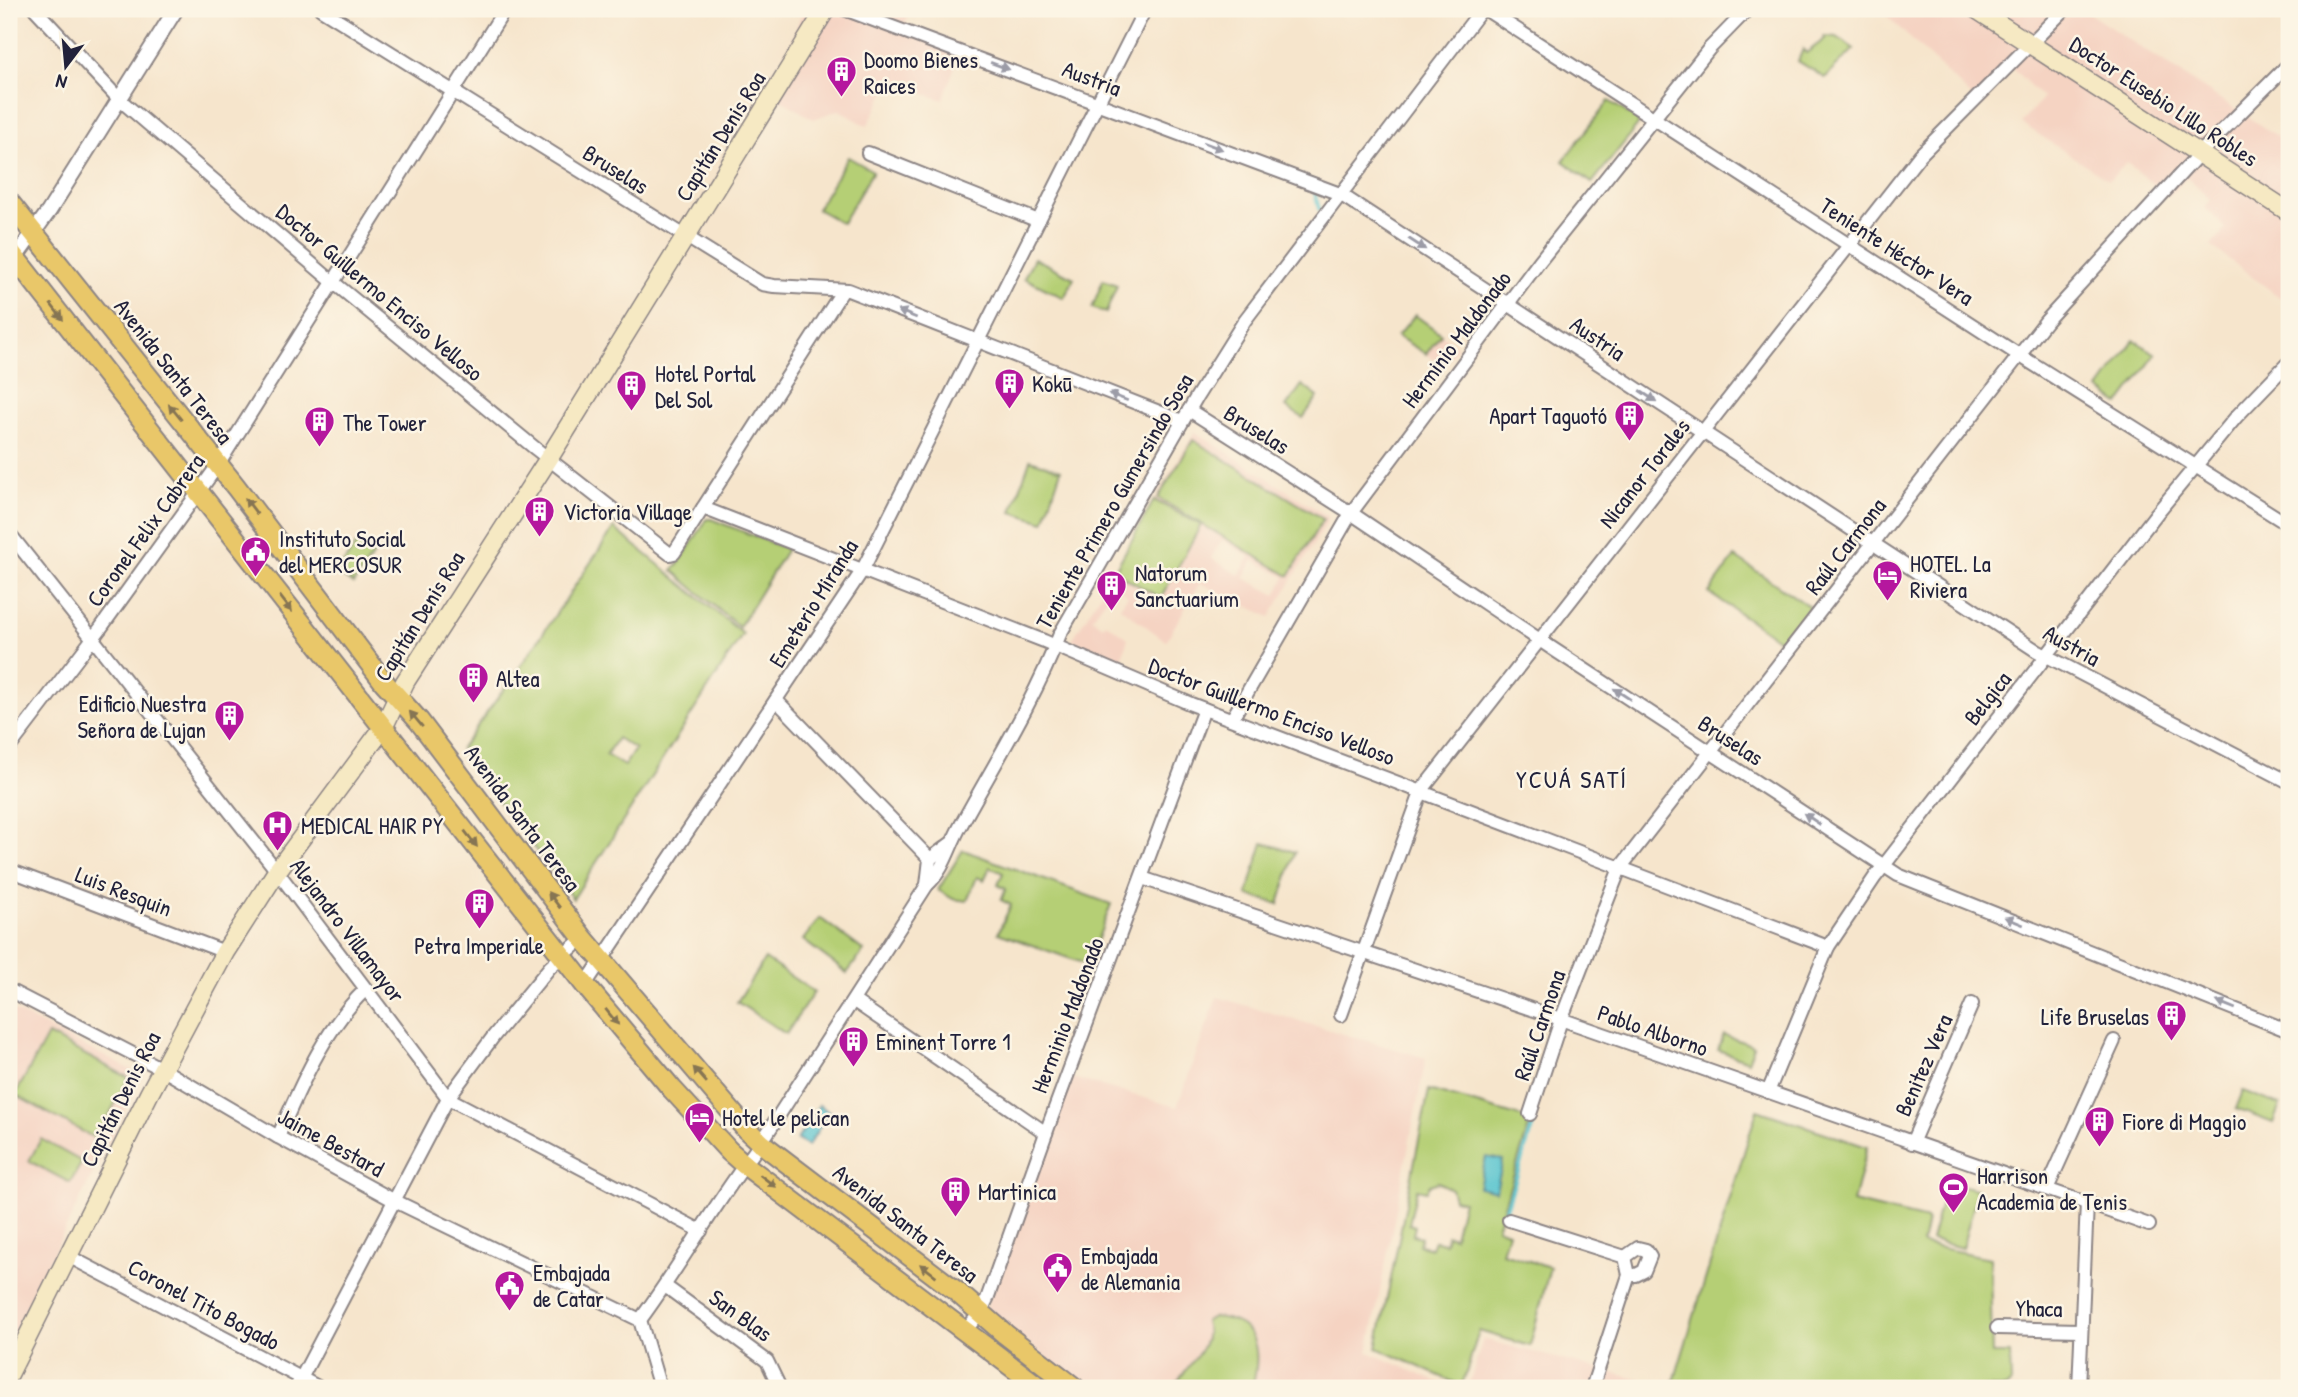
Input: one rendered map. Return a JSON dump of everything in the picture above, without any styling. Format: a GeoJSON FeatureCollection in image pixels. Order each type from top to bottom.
{"type":"FeatureCollection","features":[{"type":"Feature","properties":{"kind":"main road","name":"Capitán Denis Roa"},"geometry":{"type":"LineString","coordinates":[[9,1374],[162,1069],[225,952],[277,871],[383,727],[397,696],[549,458],[826,9]]}},
{"type":"Feature","properties":{"kind":"main road","name":"Doctor Eusebio Lillo Robles"},"geometry":{"type":"LineString","coordinates":[[1976,9],[2289,212]]}},
{"type":"Feature","properties":{"kind":"main road","name":"Avenida Santa Teresa"},"geometry":{"type":"LineString","coordinates":[[9,202],[422,725],[583,938],[701,1077],[761,1143],[956,1292],[1075,1388]]}},
{"type":"Feature","properties":{"kind":"main road"},"geometry":{"type":"LineString","coordinates":[[11,258],[199,492],[585,985],[672,1089],[745,1165],[1040,1388]]}},
{"type":"Feature","properties":{"kind":"street","name":"Doctor Guillermo Enciso Velloso"},"geometry":{"type":"LineString","coordinates":[[35,9],[119,99],[333,282],[670,554],[674,553],[843,290]]}},
{"type":"Feature","properties":{"kind":"street"},"geometry":{"type":"LineString","coordinates":[[11,258],[34,233],[176,9]]}},
{"type":"Feature","properties":{"kind":"street","name":"Bruselas"},"geometry":{"type":"LineString","coordinates":[[321,9],[762,284],[843,290],[976,342],[1185,416],[1352,513],[1898,875],[2289,1031]]}},
{"type":"Feature","properties":{"kind":"street","name":"Coronel Felix Cabrera"},"geometry":{"type":"LineString","coordinates":[[9,748],[218,465],[505,9]]}},
{"type":"Feature","properties":{"kind":"street","name":"Austria"},"geometry":{"type":"LineString","coordinates":[[845,9],[1340,194],[2046,657],[2289,782]]}},
{"type":"Feature","properties":{"kind":"street","name":"Emeterio Miranda"},"geometry":{"type":"LineString","coordinates":[[585,985],[862,571],[1145,9]]}},
{"type":"Feature","properties":{"kind":"street","name":"Teniente Héctor Vera"},"geometry":{"type":"LineString","coordinates":[[1483,9],[1656,118],[2019,355],[2289,525]]}},
{"type":"Feature","properties":{"kind":"street","name":"Teniente Primero Gumersindo Sosa"},"geometry":{"type":"LineString","coordinates":[[853,1001],[946,860],[950,844],[992,772],[1060,634],[1185,416],[1245,320],[1483,9]]}},
{"type":"Feature","properties":{"kind":"street","name":"Herminio Maldonado"},"geometry":{"type":"LineString","coordinates":[[1231,719],[1352,513],[1539,262],[1709,48],[1748,9]]}},
{"type":"Feature","properties":{"kind":"street","name":"Nicanor Torales"},"geometry":{"type":"LineString","coordinates":[[1341,1015],[1422,790],[1920,155],[2065,9]]}},
{"type":"Feature","properties":{"kind":"street","name":"Raúl Carmona"},"geometry":{"type":"LineString","coordinates":[[1530,1114],[1561,1020],[1620,868],[2070,292],[2289,64]]}},
{"type":"Feature","properties":{"kind":"street"},"geometry":{"type":"LineString","coordinates":[[868,153],[1037,220]]}},
{"type":"Feature","properties":{"kind":"street","name":"Belgica"},"geometry":{"type":"LineString","coordinates":[[1768,1092],[1828,947],[1884,866],[2196,467],[2237,416],[2289,362]]}},
{"type":"Feature","properties":{"kind":"street","name":"Doctor Guillermo Enciso Velloso"},"geometry":{"type":"LineString","coordinates":[[703,508],[1055,646],[1204,709],[1828,947]]}},
{"type":"Feature","properties":{"kind":"street","name":"Alejandro Villamayor"},"geometry":{"type":"LineString","coordinates":[[9,533],[277,871],[448,1098],[701,1231]]}},
{"type":"Feature","properties":{"kind":"street"},"geometry":{"type":"LineString","coordinates":[[776,700],[930,859]]}},
{"type":"Feature","properties":{"kind":"street","name":"Herminio Maldonado"},"geometry":{"type":"LineString","coordinates":[[964,1332],[980,1313],[1204,709]]}},
{"type":"Feature","properties":{"kind":"street"},"geometry":{"type":"LineString","coordinates":[[927,885],[930,859],[950,844]]}},
{"type":"Feature","properties":{"kind":"street","name":"Luis Resquin"},"geometry":{"type":"LineString","coordinates":[[9,870],[225,952]]}},
{"type":"Feature","properties":{"kind":"street","name":"Pablo Alborno"},"geometry":{"type":"LineString","coordinates":[[1142,878],[1561,1020],[2149,1225]]}},
{"type":"Feature","properties":{"kind":"street"},"geometry":{"type":"LineString","coordinates":[[299,1384],[448,1098],[550,967],[583,938]]}},
{"type":"Feature","properties":{"kind":"street","name":"Jaime Bestard"},"geometry":{"type":"LineString","coordinates":[[9,989],[162,1069],[395,1201],[640,1320]]}},
{"type":"Feature","properties":{"kind":"street"},"geometry":{"type":"LineString","coordinates":[[278,1137],[327,1036],[348,1006],[366,989]]}},
{"type":"Feature","properties":{"kind":"street"},"geometry":{"type":"LineString","coordinates":[[660,1388],[640,1320],[761,1143],[853,1001],[1046,1133]]}},
{"type":"Feature","properties":{"kind":"street","name":"Benitez Vera"},"geometry":{"type":"LineString","coordinates":[[1912,1143],[1972,1004]]}},
{"type":"Feature","properties":{"kind":"street"},"geometry":{"type":"LineString","coordinates":[[2047,1189],[2114,1041]]}},
{"type":"Feature","properties":{"kind":"street"},"geometry":{"type":"LineString","coordinates":[[2079,1388],[2087,1203]]}},
{"type":"Feature","properties":{"kind":"street"},"geometry":{"type":"LineString","coordinates":[[1509,1220],[1625,1257]]}},
{"type":"Feature","properties":{"kind":"street"},"geometry":{"type":"LineString","coordinates":[[1625,1257],[1637,1248],[1646,1250],[1650,1256],[1644,1271],[1629,1275]]}},
{"type":"Feature","properties":{"kind":"street","name":"Coronel Tito Bogado"},"geometry":{"type":"LineString","coordinates":[[68,1256],[299,1384],[320,1388]]}},
{"type":"Feature","properties":{"kind":"street"},"geometry":{"type":"LineString","coordinates":[[1592,1388],[1629,1275],[1625,1257]]}},
{"type":"Feature","properties":{"kind":"street","name":"San Blas"},"geometry":{"type":"LineString","coordinates":[[665,1286],[767,1361],[780,1388]]}},
{"type":"Feature","properties":{"kind":"street","name":"Yhaca"},"geometry":{"type":"LineString","coordinates":[[1997,1328],[2080,1330]]}},
{"type":"Feature","properties":{"kind":"shaded area"},"geometry":{"type":"Polygon","coordinates":[[[792,9],[911,9],[905,24],[962,46],[943,100],[891,82],[867,126],[839,110],[813,119],[777,97],[801,14],[792,9]]]}},
{"type":"Feature","properties":{"kind":"shaded area"},"geometry":{"type":"Polygon","coordinates":[[[1891,9],[2082,9],[2289,144],[2289,304],[2211,246],[2226,228],[2204,207],[2210,200],[2187,177],[2169,196],[2127,163],[2109,180],[2021,123],[2043,98],[2010,66],[1975,100],[1885,14],[1891,9]]]}},
{"type":"Feature","properties":{"kind":"shaded area"},"geometry":{"type":"Polygon","coordinates":[[[1441,334],[1458,347],[1443,366],[1426,354],[1441,334]]]}},
{"type":"Feature","properties":{"kind":"shaded area"},"geometry":{"type":"Polygon","coordinates":[[[1195,432],[1327,516],[1327,522],[1270,617],[1200,583],[1166,641],[1120,607],[1128,595],[1116,586],[1092,618],[1103,626],[1106,623],[1128,638],[1121,660],[1072,640],[1114,572],[1161,597],[1201,526],[1154,500],[1195,432]],[[1222,540],[1211,558],[1239,575],[1250,557],[1222,540]],[[1253,560],[1244,578],[1276,595],[1285,577],[1253,560]]]}},
{"type":"Feature","properties":{"kind":"shaded area"},"geometry":{"type":"Polygon","coordinates":[[[1217,997],[1426,1058],[1368,1352],[1451,1388],[1086,1388],[985,1310],[1069,1077],[1177,1107],[1217,997]]]}},
{"type":"Feature","properties":{"kind":"shaded area"},"geometry":{"type":"Polygon","coordinates":[[[9,1008],[139,1074],[140,1079],[9,1342],[9,1225],[13,1224],[12,1208],[9,1208],[9,1008]]]}},
{"type":"Feature","properties":{"kind":"shaded area"},"geometry":{"type":"Polygon","coordinates":[[[1483,1339],[1663,1386],[1663,1388],[1468,1388],[1483,1339]]]}},
{"type":"Feature","properties":{"kind":"green space"},"geometry":{"type":"Polygon","coordinates":[[[1824,36],[1837,37],[1854,49],[1825,78],[1798,61],[1803,49],[1806,53],[1825,39],[1824,36]]]}},
{"type":"Feature","properties":{"kind":"green space"},"geometry":{"type":"Polygon","coordinates":[[[1609,101],[1638,120],[1638,125],[1592,183],[1563,161],[1609,101]]]}},
{"type":"Feature","properties":{"kind":"green space"},"geometry":{"type":"Polygon","coordinates":[[[848,157],[873,171],[842,223],[817,209],[848,157]]]}},
{"type":"Feature","properties":{"kind":"green space"},"geometry":{"type":"Polygon","coordinates":[[[1034,258],[1074,278],[1064,298],[1024,278],[1034,258]]]}},
{"type":"Feature","properties":{"kind":"green space"},"geometry":{"type":"Polygon","coordinates":[[[1103,280],[1117,285],[1106,313],[1092,308],[1103,280]]]}},
{"type":"Feature","properties":{"kind":"green space"},"geometry":{"type":"Polygon","coordinates":[[[1415,315],[1441,334],[1426,354],[1397,336],[1415,315]]]}},
{"type":"Feature","properties":{"kind":"green space"},"geometry":{"type":"Polygon","coordinates":[[[2134,340],[2156,354],[2119,404],[2099,389],[2134,340]]]}},
{"type":"Feature","properties":{"kind":"green space"},"geometry":{"type":"Polygon","coordinates":[[[1302,385],[1318,397],[1303,418],[1286,407],[1302,385]]]}},
{"type":"Feature","properties":{"kind":"green space"},"geometry":{"type":"Polygon","coordinates":[[[1193,440],[1323,519],[1289,576],[1158,498],[1193,440]]]}},
{"type":"Feature","properties":{"kind":"green space"},"geometry":{"type":"Polygon","coordinates":[[[1030,460],[1061,470],[1044,522],[1012,512],[1030,460]]]}},
{"type":"Feature","properties":{"kind":"green space"},"geometry":{"type":"Polygon","coordinates":[[[1154,500],[1201,525],[1161,598],[1114,572],[1154,500]]]}},
{"type":"Feature","properties":{"kind":"green space"},"geometry":{"type":"Polygon","coordinates":[[[707,519],[787,549],[739,627],[672,570],[707,519]]]}},
{"type":"Feature","properties":{"kind":"green space"},"geometry":{"type":"Polygon","coordinates":[[[614,528],[743,634],[573,899],[460,750],[525,660],[614,528]],[[617,738],[606,755],[624,766],[635,749],[617,738]]]}},
{"type":"Feature","properties":{"kind":"green space"},"geometry":{"type":"Polygon","coordinates":[[[360,540],[376,551],[353,584],[337,572],[360,540]]]}},
{"type":"Feature","properties":{"kind":"green space"},"geometry":{"type":"Polygon","coordinates":[[[1735,557],[1810,607],[1784,643],[1709,593],[1735,557]]]}},
{"type":"Feature","properties":{"kind":"green space"},"geometry":{"type":"Polygon","coordinates":[[[1263,843],[1295,852],[1279,904],[1247,895],[1263,843]]]}},
{"type":"Feature","properties":{"kind":"green space"},"geometry":{"type":"Polygon","coordinates":[[[963,850],[1111,904],[1088,965],[998,933],[1011,905],[1001,900],[1006,889],[998,885],[1003,873],[990,867],[984,880],[977,877],[967,901],[953,899],[938,890],[963,850]]]}},
{"type":"Feature","properties":{"kind":"green space"},"geometry":{"type":"Polygon","coordinates":[[[820,918],[864,951],[847,973],[803,940],[820,918]]]}},
{"type":"Feature","properties":{"kind":"green space"},"geometry":{"type":"Polygon","coordinates":[[[765,959],[814,992],[786,1034],[737,1002],[765,959]]]}},
{"type":"Feature","properties":{"kind":"green space"},"geometry":{"type":"Polygon","coordinates":[[[48,1035],[129,1078],[96,1139],[15,1095],[48,1035]]]}},
{"type":"Feature","properties":{"kind":"green space"},"geometry":{"type":"Polygon","coordinates":[[[1724,1035],[1754,1046],[1748,1061],[1718,1050],[1724,1035]]]}},
{"type":"Feature","properties":{"kind":"green space"},"geometry":{"type":"Polygon","coordinates":[[[1429,1090],[1531,1120],[1497,1228],[1508,1232],[1502,1253],[1550,1267],[1530,1346],[1479,1331],[1462,1386],[1377,1348],[1429,1090]],[[1438,1182],[1430,1185],[1426,1191],[1417,1189],[1409,1224],[1415,1226],[1413,1235],[1421,1237],[1419,1245],[1431,1248],[1434,1241],[1445,1243],[1447,1235],[1454,1237],[1463,1201],[1454,1199],[1451,1189],[1438,1182]]]}},
{"type":"Feature","properties":{"kind":"green space"},"geometry":{"type":"Polygon","coordinates":[[[2243,1091],[2280,1105],[2273,1123],[2236,1109],[2243,1091]]]}},
{"type":"Feature","properties":{"kind":"green space"},"geometry":{"type":"Polygon","coordinates":[[[1757,1110],[1867,1147],[1853,1202],[1927,1220],[1922,1244],[1990,1258],[1992,1354],[2010,1354],[2011,1383],[2006,1388],[1672,1388],[1757,1110]]]}},
{"type":"Feature","properties":{"kind":"green space"},"geometry":{"type":"Polygon","coordinates":[[[41,1139],[82,1162],[70,1183],[29,1161],[41,1139]]]}},
{"type":"Feature","properties":{"kind":"green space","name":"Harrison Academia de Tenis"},"geometry":{"type":"Polygon","coordinates":[[[1947,1181],[1978,1190],[1962,1248],[1931,1240],[1947,1181]]]}},
{"type":"Feature","properties":{"kind":"green space"},"geometry":{"type":"Polygon","coordinates":[[[1213,1317],[1239,1324],[1248,1331],[1253,1340],[1256,1362],[1252,1388],[1175,1388],[1202,1349],[1207,1331],[1205,1321],[1213,1317]]]}},
{"type":"Feature","properties":{"kind":"water"},"geometry":{"type":"Polygon","coordinates":[[[819,1105],[829,1112],[808,1146],[797,1140],[819,1105]]]}},
{"type":"Feature","properties":{"kind":"water"},"geometry":{"type":"Polygon","coordinates":[[[1486,1157],[1503,1160],[1496,1191],[1479,1187],[1486,1157]]]}},
{"type":"Feature","properties":{"kind":"waterway"},"geometry":{"type":"LineString","coordinates":[[1315,193],[1319,209]]}},
{"type":"Feature","properties":{"kind":"waterway"},"geometry":{"type":"LineString","coordinates":[[1505,1212],[1534,1122]]}},
{"type":"Feature","properties":{"kind":"place","name":"Doomo Bienes Raices"},"geometry":{"type":"Point","coordinates":[841,99]}},
{"type":"Feature","properties":{"kind":"place","name":"Kokū"},"geometry":{"type":"Point","coordinates":[1009,410]}},
{"type":"Feature","properties":{"kind":"place","name":"Hotel Portal Del Sol"},"geometry":{"type":"Point","coordinates":[632,413]}},
{"type":"Feature","properties":{"kind":"place","name":"Apart Taguotó"},"geometry":{"type":"Point","coordinates":[1630,442]}},
{"type":"Feature","properties":{"kind":"place","name":"The Tower"},"geometry":{"type":"Point","coordinates":[320,449]}},
{"type":"Feature","properties":{"kind":"place","name":"Victoria Village"},"geometry":{"type":"Point","coordinates":[540,538]}},
{"type":"Feature","properties":{"kind":"place","name":"Instituto Social del MERCOSUR"},"geometry":{"type":"Point","coordinates":[256,578]}},
{"type":"Feature","properties":{"kind":"place","name":"HOTEL. La Riviera"},"geometry":{"type":"Point","coordinates":[1887,603]}},
{"type":"Feature","properties":{"kind":"place","name":"Natorum Sanctuarium"},"geometry":{"type":"Point","coordinates":[1112,612]}},
{"type":"Feature","properties":{"kind":"place","name":"Altea"},"geometry":{"type":"Point","coordinates":[473,705]}},
{"type":"Feature","properties":{"kind":"place","name":"Edificio Nuestra Señora de Lujan"},"geometry":{"type":"Point","coordinates":[229,743]}},
{"type":"Feature","properties":{"kind":"place","name":"MEDICAL HAIR PY"},"geometry":{"type":"Point","coordinates":[278,852]}},
{"type":"Feature","properties":{"kind":"place","name":"Petra Imperiale"},"geometry":{"type":"Point","coordinates":[479,931]}},
{"type":"Feature","properties":{"kind":"place","name":"Life Bruselas"},"geometry":{"type":"Point","coordinates":[2172,1043]}},
{"type":"Feature","properties":{"kind":"place","name":"Eminent Torre 1"},"geometry":{"type":"Point","coordinates":[853,1068]}},
{"type":"Feature","properties":{"kind":"place","name":"Hotel le pelican"},"geometry":{"type":"Point","coordinates":[699,1144]}},
{"type":"Feature","properties":{"kind":"place","name":"Fiore di Maggio"},"geometry":{"type":"Point","coordinates":[2100,1148]}},
{"type":"Feature","properties":{"kind":"place","name":"Harrison Academia de Tenis"},"geometry":{"type":"Point","coordinates":[1954,1215]}},
{"type":"Feature","properties":{"kind":"place","name":"Martinica"},"geometry":{"type":"Point","coordinates":[955,1218]}},
{"type":"Feature","properties":{"kind":"place","name":"Embajada de Alemania"},"geometry":{"type":"Point","coordinates":[1058,1295]}},
{"type":"Feature","properties":{"kind":"place","name":"Embajada de Catar"},"geometry":{"type":"Point","coordinates":[510,1312]}},
{"type":"Feature","properties":{"kind":"district","name":"YCUÁ SATÍ"},"geometry":{"type":"Point","coordinates":[1572,779]}}]}
